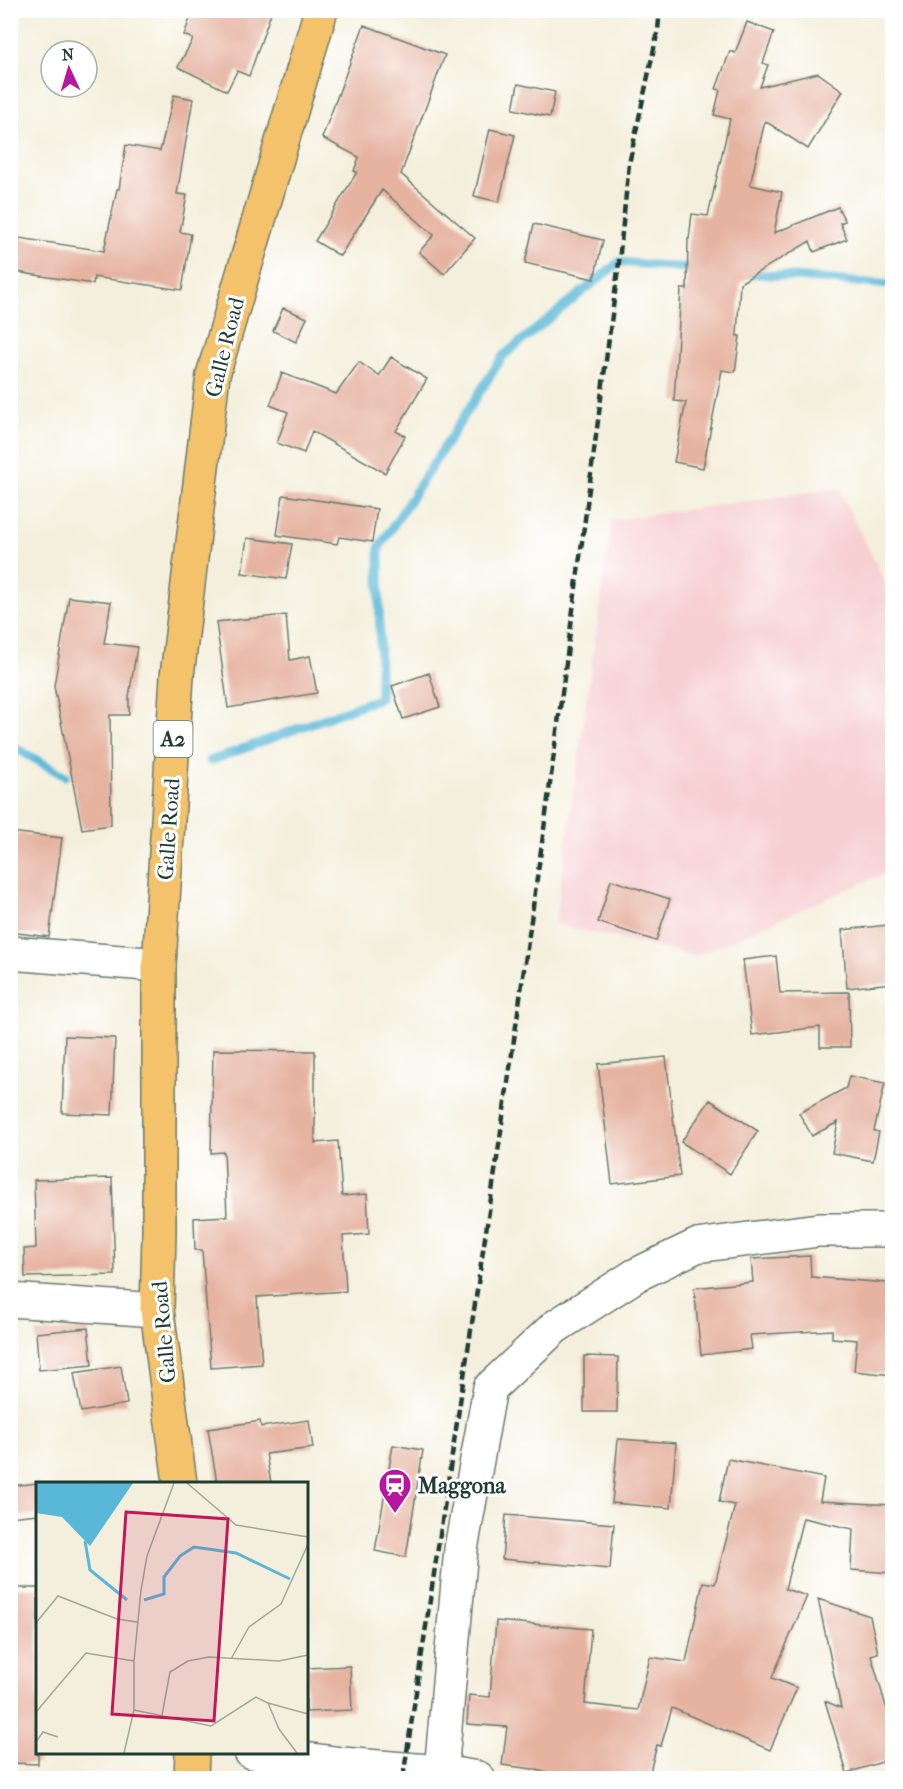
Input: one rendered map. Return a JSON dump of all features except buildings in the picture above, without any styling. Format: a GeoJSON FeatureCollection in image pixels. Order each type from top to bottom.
{"type":"FeatureCollection","features":[{"type":"Feature","properties":{"kind":"highway","name":"Galle Road"},"geometry":{"type":"LineString","coordinates":[[180,1482],[157,1310],[159,965],[177,676],[213,375],[321,10]]}},
{"type":"Feature","properties":{"kind":"highway"},"geometry":{"type":"LineString","coordinates":[[191,1779],[192,1753]]}},
{"type":"Feature","properties":{"kind":"street"},"geometry":{"type":"LineString","coordinates":[[10,953],[159,965]]}},
{"type":"Feature","properties":{"kind":"street"},"geometry":{"type":"LineString","coordinates":[[441,1772],[461,1549],[490,1388],[555,1327],[636,1275],[696,1246],[819,1230],[892,1230]]}},
{"type":"Feature","properties":{"kind":"street"},"geometry":{"type":"LineString","coordinates":[[10,1300],[157,1310]]}},
{"type":"Feature","properties":{"kind":"street"},"geometry":{"type":"LineString","coordinates":[[259,1753],[342,1764],[441,1772],[478,1779]]}},
{"type":"Feature","properties":{"kind":"shaded area"},"geometry":{"type":"Polygon","coordinates":[[[838,488],[892,595],[892,870],[696,956],[555,924],[612,520],[838,488]]]}},
{"type":"Feature","properties":{"kind":"waterway"},"geometry":{"type":"LineString","coordinates":[[210,761],[380,698],[379,548],[503,356],[619,262],[699,269]]}},
{"type":"Feature","properties":{"kind":"waterway"},"geometry":{"type":"LineString","coordinates":[[745,273],[892,285]]}},
{"type":"Feature","properties":{"kind":"waterway"},"geometry":{"type":"LineString","coordinates":[[10,745],[65,776]]}},
{"type":"Feature","properties":{"kind":"railway"},"geometry":{"type":"LineString","coordinates":[[403,1778],[498,1152],[544,829],[619,262],[629,164],[658,30],[660,10]]}},
{"type":"Feature","properties":{"kind":"place","name":"Maggona"},"geometry":{"type":"Point","coordinates":[395,1514]}}]}
